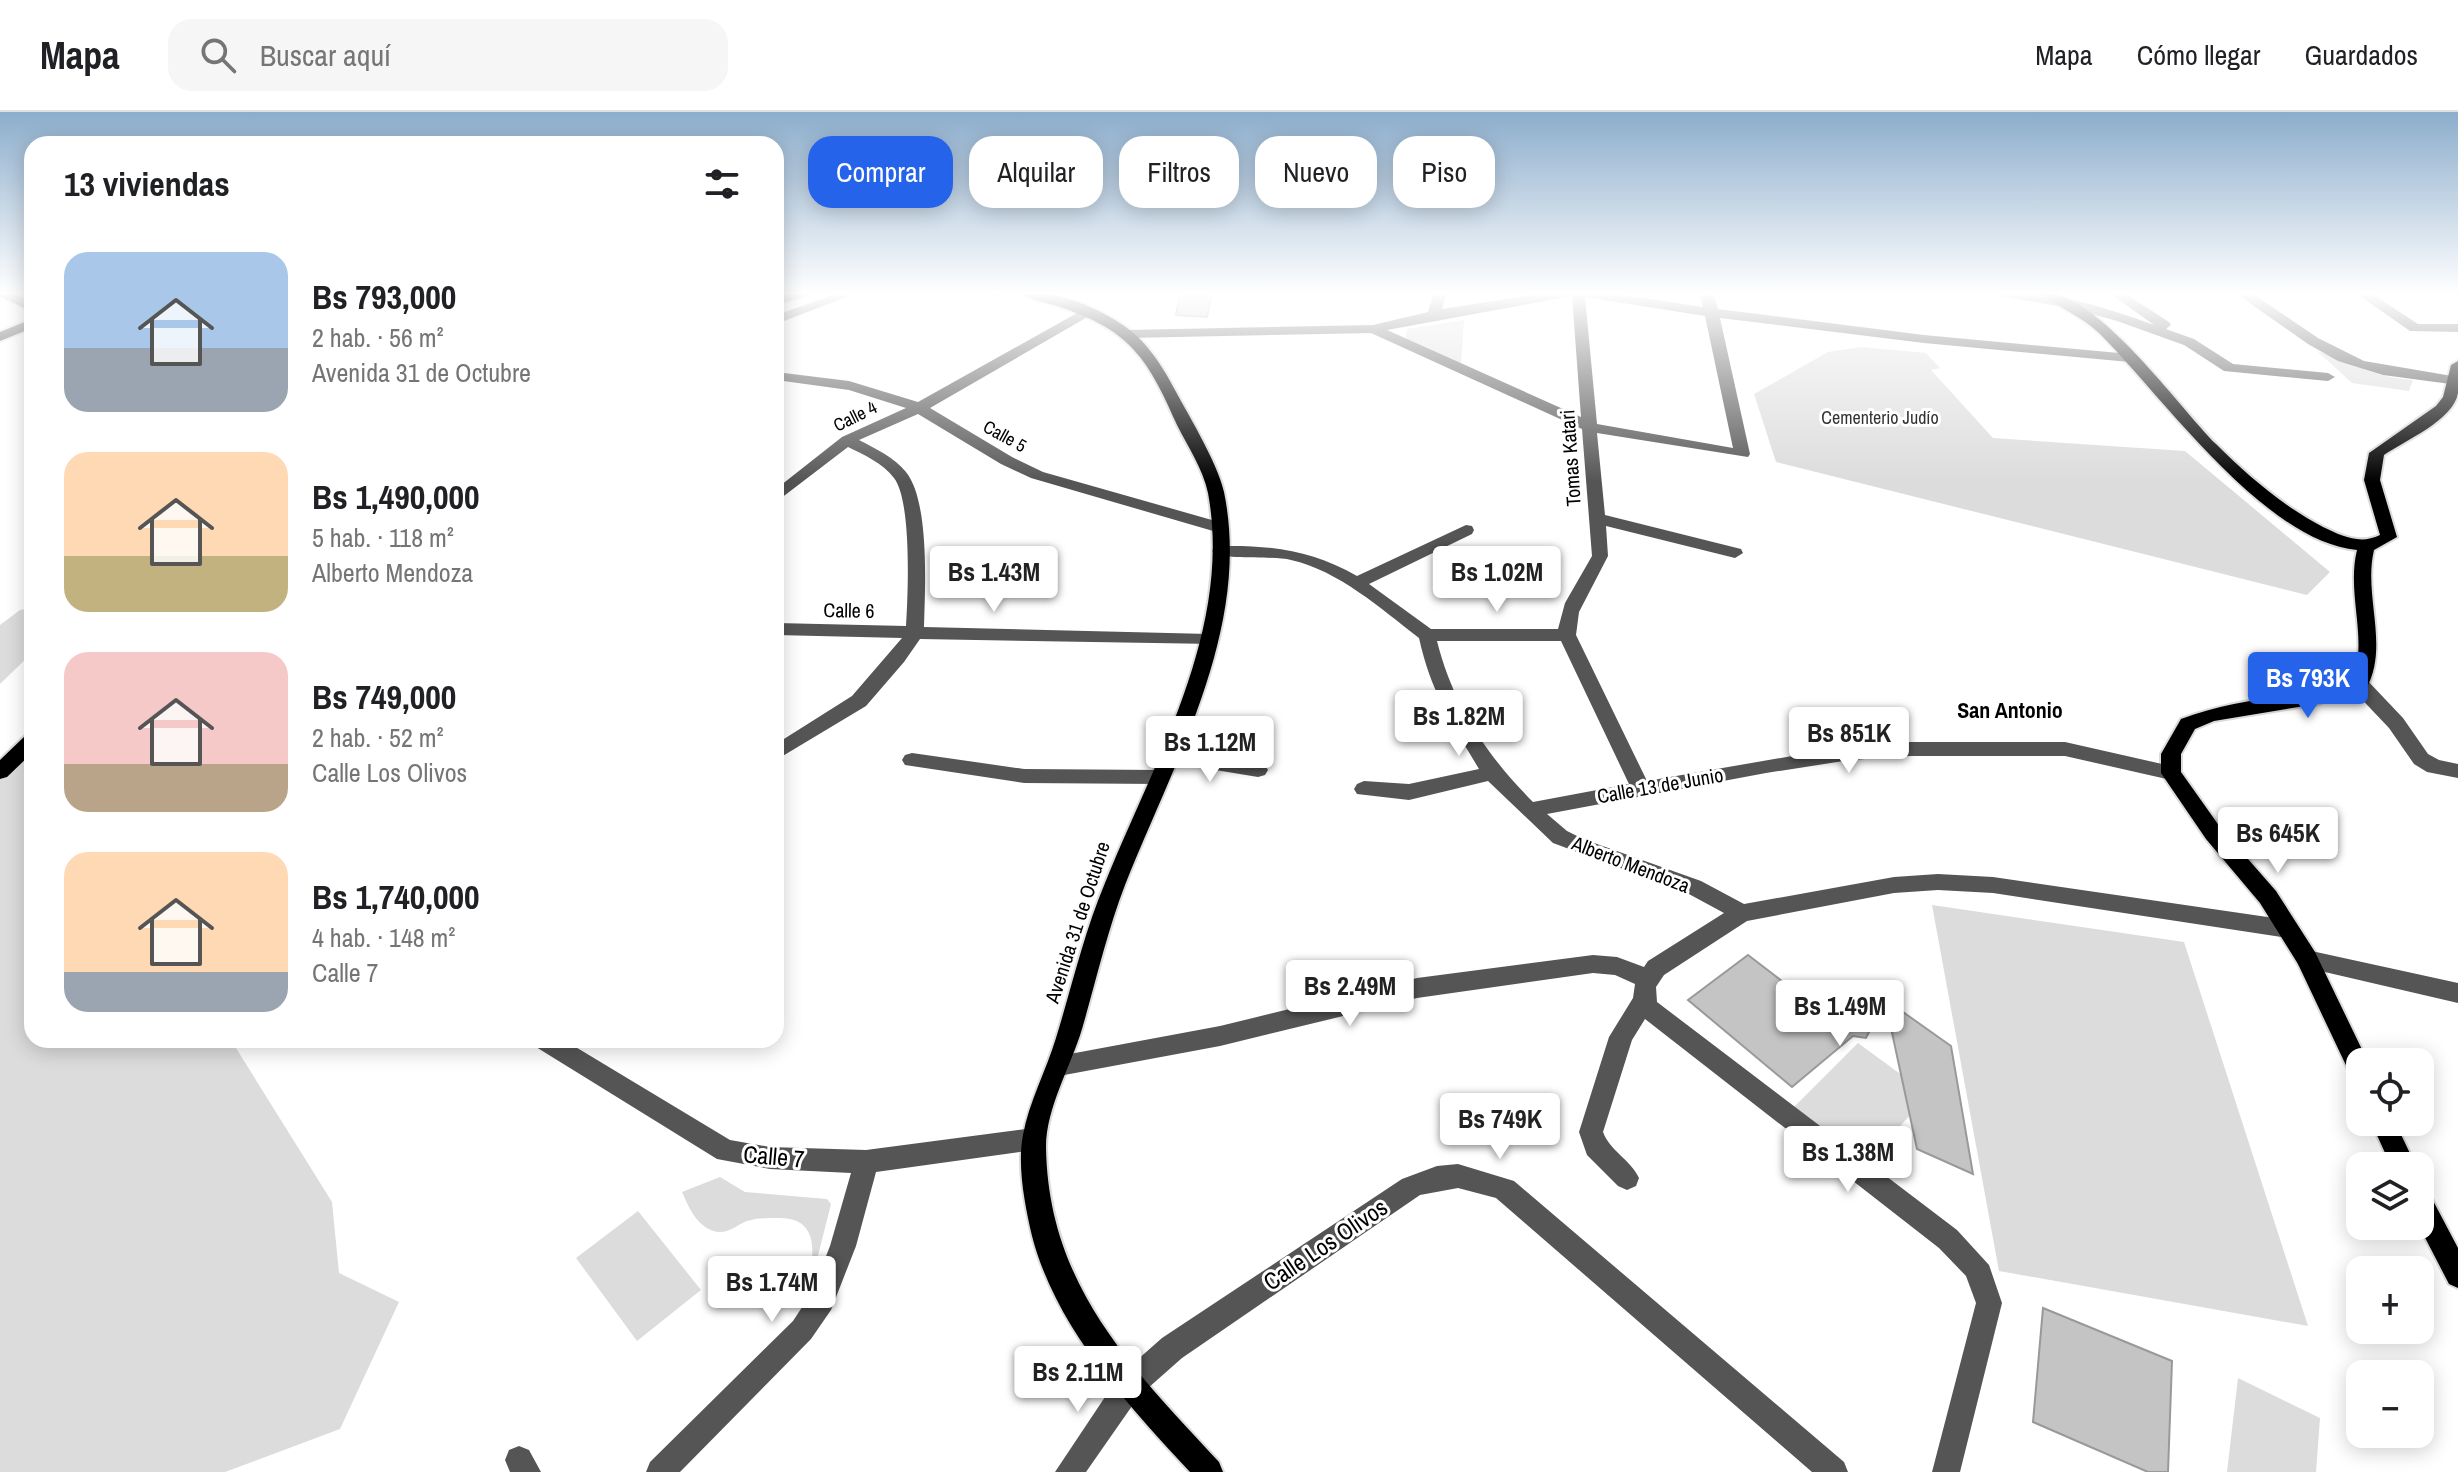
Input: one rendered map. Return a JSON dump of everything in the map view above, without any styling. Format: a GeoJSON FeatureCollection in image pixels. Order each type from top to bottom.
{"type":"FeatureCollection","features":[{"type":"Feature","properties":{"kind":"main road","name":"Avenida 31 de Octubre"},"geometry":{"type":"LineString","coordinates":[[1147,355],[1209,473],[1216,493],[1220,528],[1219,580],[1209,640],[1160,777],[1113,888],[1034,1139],[1040,1205],[1054,1263],[1093,1333],[1129,1386],[1209,1472]]}},
{"type":"Feature","properties":{"kind":"main road"},"geometry":{"type":"LineString","coordinates":[[2128,355],[2228,464],[2317,531],[2342,542],[2366,547],[2382,544],[2389,537],[2390,524],[2374,498],[2373,466],[2377,453],[2446,405],[2456,376]]}},
{"type":"Feature","properties":{"kind":"main road"},"geometry":{"type":"LineString","coordinates":[[2349,1048],[2307,959],[2268,897],[2213,833],[2171,773],[2171,754],[2188,724],[2211,715],[2317,697],[2359,684],[2366,673],[2359,576],[2366,547]]}},
{"type":"Feature","properties":{"kind":"main road"},"geometry":{"type":"LineString","coordinates":[[0,772],[24,749]]}},
{"type":"Feature","properties":{"kind":"main road"},"geometry":{"type":"LineString","coordinates":[[2434,1228],[2458,1275]]}},
{"type":"Feature","properties":{"kind":"street","name":"Calle 4"},"geometry":{"type":"LineString","coordinates":[[784,490],[847,440],[919,408],[1010,355]]}},
{"type":"Feature","properties":{"kind":"street"},"geometry":{"type":"LineString","coordinates":[[1432,355],[1590,427],[1742,454],[1722,355]]}},
{"type":"Feature","properties":{"kind":"street","name":"Tomas Katari"},"geometry":{"type":"LineString","coordinates":[[1567,635],[1567,616],[1595,571],[1600,556],[1584,355]]}},
{"type":"Feature","properties":{"kind":"street"},"geometry":{"type":"LineString","coordinates":[[2084,355],[2130,358]]}},
{"type":"Feature","properties":{"kind":"street"},"geometry":{"type":"LineString","coordinates":[[2210,355],[2229,368],[2328,377]]}},
{"type":"Feature","properties":{"kind":"street"},"geometry":{"type":"LineString","coordinates":[[2340,355],[2385,371],[2456,376]]}},
{"type":"Feature","properties":{"kind":"street","name":"Calle 5"},"geometry":{"type":"LineString","coordinates":[[784,377],[838,383],[919,408],[1002,460],[1040,476],[1220,528]]}},
{"type":"Feature","properties":{"kind":"street"},"geometry":{"type":"LineString","coordinates":[[784,748],[859,701],[898,658],[915,633],[918,559],[906,484],[900,473],[889,464],[847,440]]}},
{"type":"Feature","properties":{"kind":"street"},"geometry":{"type":"LineString","coordinates":[[1596,518],[1735,553]]}},
{"type":"Feature","properties":{"kind":"street"},"geometry":{"type":"LineString","coordinates":[[1357,583],[1466,530]]}},
{"type":"Feature","properties":{"kind":"street"},"geometry":{"type":"LineString","coordinates":[[1220,551],[1272,551],[1301,557],[1357,583],[1427,635],[1567,635],[1640,787]]}},
{"type":"Feature","properties":{"kind":"street","name":"Calle 6"},"geometry":{"type":"LineString","coordinates":[[784,629],[1209,640]]}},
{"type":"Feature","properties":{"kind":"street","name":"Alberto Mendoza"},"geometry":{"type":"LineString","coordinates":[[1427,635],[1437,677],[1447,700],[1492,773],[1529,810],[1560,837],[1576,845],[1694,887],[1742,913]]}},
{"type":"Feature","properties":{"kind":"street"},"geometry":{"type":"LineString","coordinates":[[2359,684],[2396,723],[2426,764],[2458,771]]}},
{"type":"Feature","properties":{"kind":"street","name":"Calle 13 de Junio"},"geometry":{"type":"LineString","coordinates":[[1529,810],[1640,787],[1850,753],[1910,749],[2065,749],[2171,773]]}},
{"type":"Feature","properties":{"kind":"street"},"geometry":{"type":"LineString","coordinates":[[1168,756],[1258,770]]}},
{"type":"Feature","properties":{"kind":"street"},"geometry":{"type":"LineString","coordinates":[[912,760],[1024,776],[1160,777]]}},
{"type":"Feature","properties":{"kind":"street"},"geometry":{"type":"LineString","coordinates":[[1364,789],[1409,792],[1492,773]]}},
{"type":"Feature","properties":{"kind":"street"},"geometry":{"type":"LineString","coordinates":[[1627,1178],[1596,1147],[1591,1132],[1621,1037],[1656,968],[1742,913],[1894,885],[1938,882],[1993,885],[2288,929]]}},
{"type":"Feature","properties":{"kind":"street"},"geometry":{"type":"LineString","coordinates":[[2307,959],[2458,993]]}},
{"type":"Feature","properties":{"kind":"street"},"geometry":{"type":"LineString","coordinates":[[1059,1066],[1220,1036],[1417,988],[1562,966],[1617,966],[1645,990],[1660,1017],[1948,1239],[1969,1258],[1986,1282],[1989,1303],[1946,1472]]}},
{"type":"Feature","properties":{"kind":"street","name":"Calle 7"},"geometry":{"type":"LineString","coordinates":[[557,1048],[726,1151],[770,1158],[866,1162],[1034,1139]]}},
{"type":"Feature","properties":{"kind":"street"},"geometry":{"type":"LineString","coordinates":[[660,1472],[802,1330],[822,1301],[843,1246],[866,1162]]}},
{"type":"Feature","properties":{"kind":"street","name":"Calle Los Olivos"},"geometry":{"type":"LineString","coordinates":[[1069,1472],[1129,1386],[1172,1348],[1411,1187],[1434,1177],[1455,1174],[1505,1189],[1834,1472]]}},
{"type":"Feature","properties":{"kind":"green space"},"geometry":{"type":"Polygon","coordinates":[[[1442,355],[1462,355],[1461,364],[1442,355]]]}},
{"type":"Feature","properties":{"kind":"green space","name":"Cementerio Judío"},"geometry":{"type":"Polygon","coordinates":[[[1822,355],[1928,355],[1940,368],[1931,370],[1993,438],[2185,451],[2330,572],[2307,595],[1776,462],[1754,394],[1822,355]]]}},
{"type":"Feature","properties":{"kind":"green space"},"geometry":{"type":"Polygon","coordinates":[[[2322,355],[2373,372],[2413,380],[2409,391],[2352,383],[2322,355]]]}},
{"type":"Feature","properties":{"kind":"green space"},"geometry":{"type":"Polygon","coordinates":[[[24,609],[24,661],[0,684],[0,625],[24,609]]]}},
{"type":"Feature","properties":{"kind":"green space"},"geometry":{"type":"Polygon","coordinates":[[[24,756],[24,1048],[236,1048],[332,1202],[339,1273],[399,1302],[340,1429],[225,1472],[0,1472],[0,781],[24,756]]]}},
{"type":"Feature","properties":{"kind":"green space"},"geometry":{"type":"Polygon","coordinates":[[[1932,905],[2184,942],[2308,1326],[1999,1271],[1932,905]]]}},
{"type":"Feature","properties":{"kind":"green space"},"geometry":{"type":"Polygon","coordinates":[[[1858,1043],[1929,1095],[1861,1168],[1790,1111],[1858,1043]]]}},
{"type":"Feature","properties":{"kind":"green space"},"geometry":{"type":"Polygon","coordinates":[[[720,1177],[745,1192],[827,1199],[831,1204],[807,1299],[804,1294],[812,1244],[803,1225],[793,1220],[762,1218],[718,1232],[705,1227],[695,1217],[682,1192],[720,1177]]]}},
{"type":"Feature","properties":{"kind":"green space"},"geometry":{"type":"Polygon","coordinates":[[[638,1211],[701,1290],[637,1341],[576,1258],[638,1211]]]}},
{"type":"Feature","properties":{"kind":"green space"},"geometry":{"type":"Polygon","coordinates":[[[2238,1378],[2320,1418],[2316,1472],[2227,1472],[2238,1378]]]}},
{"type":"Feature","properties":{"kind":"building"},"geometry":{"type":"Polygon","coordinates":[[[1748,955],[1834,1021],[1869,988],[1951,1046],[1973,1174],[1917,1149],[1885,1000],[1866,1038],[1853,1036],[1792,1087],[1688,1000],[1748,955]]]}},
{"type":"Feature","properties":{"kind":"building"},"geometry":{"type":"Polygon","coordinates":[[[2043,1308],[2172,1361],[2168,1472],[2148,1472],[2033,1422],[2043,1308]]]}},
{"type":"Feature","properties":{"kind":"district","name":"San Antonio"},"geometry":{"type":"Point","coordinates":[2010,710]}}]}
